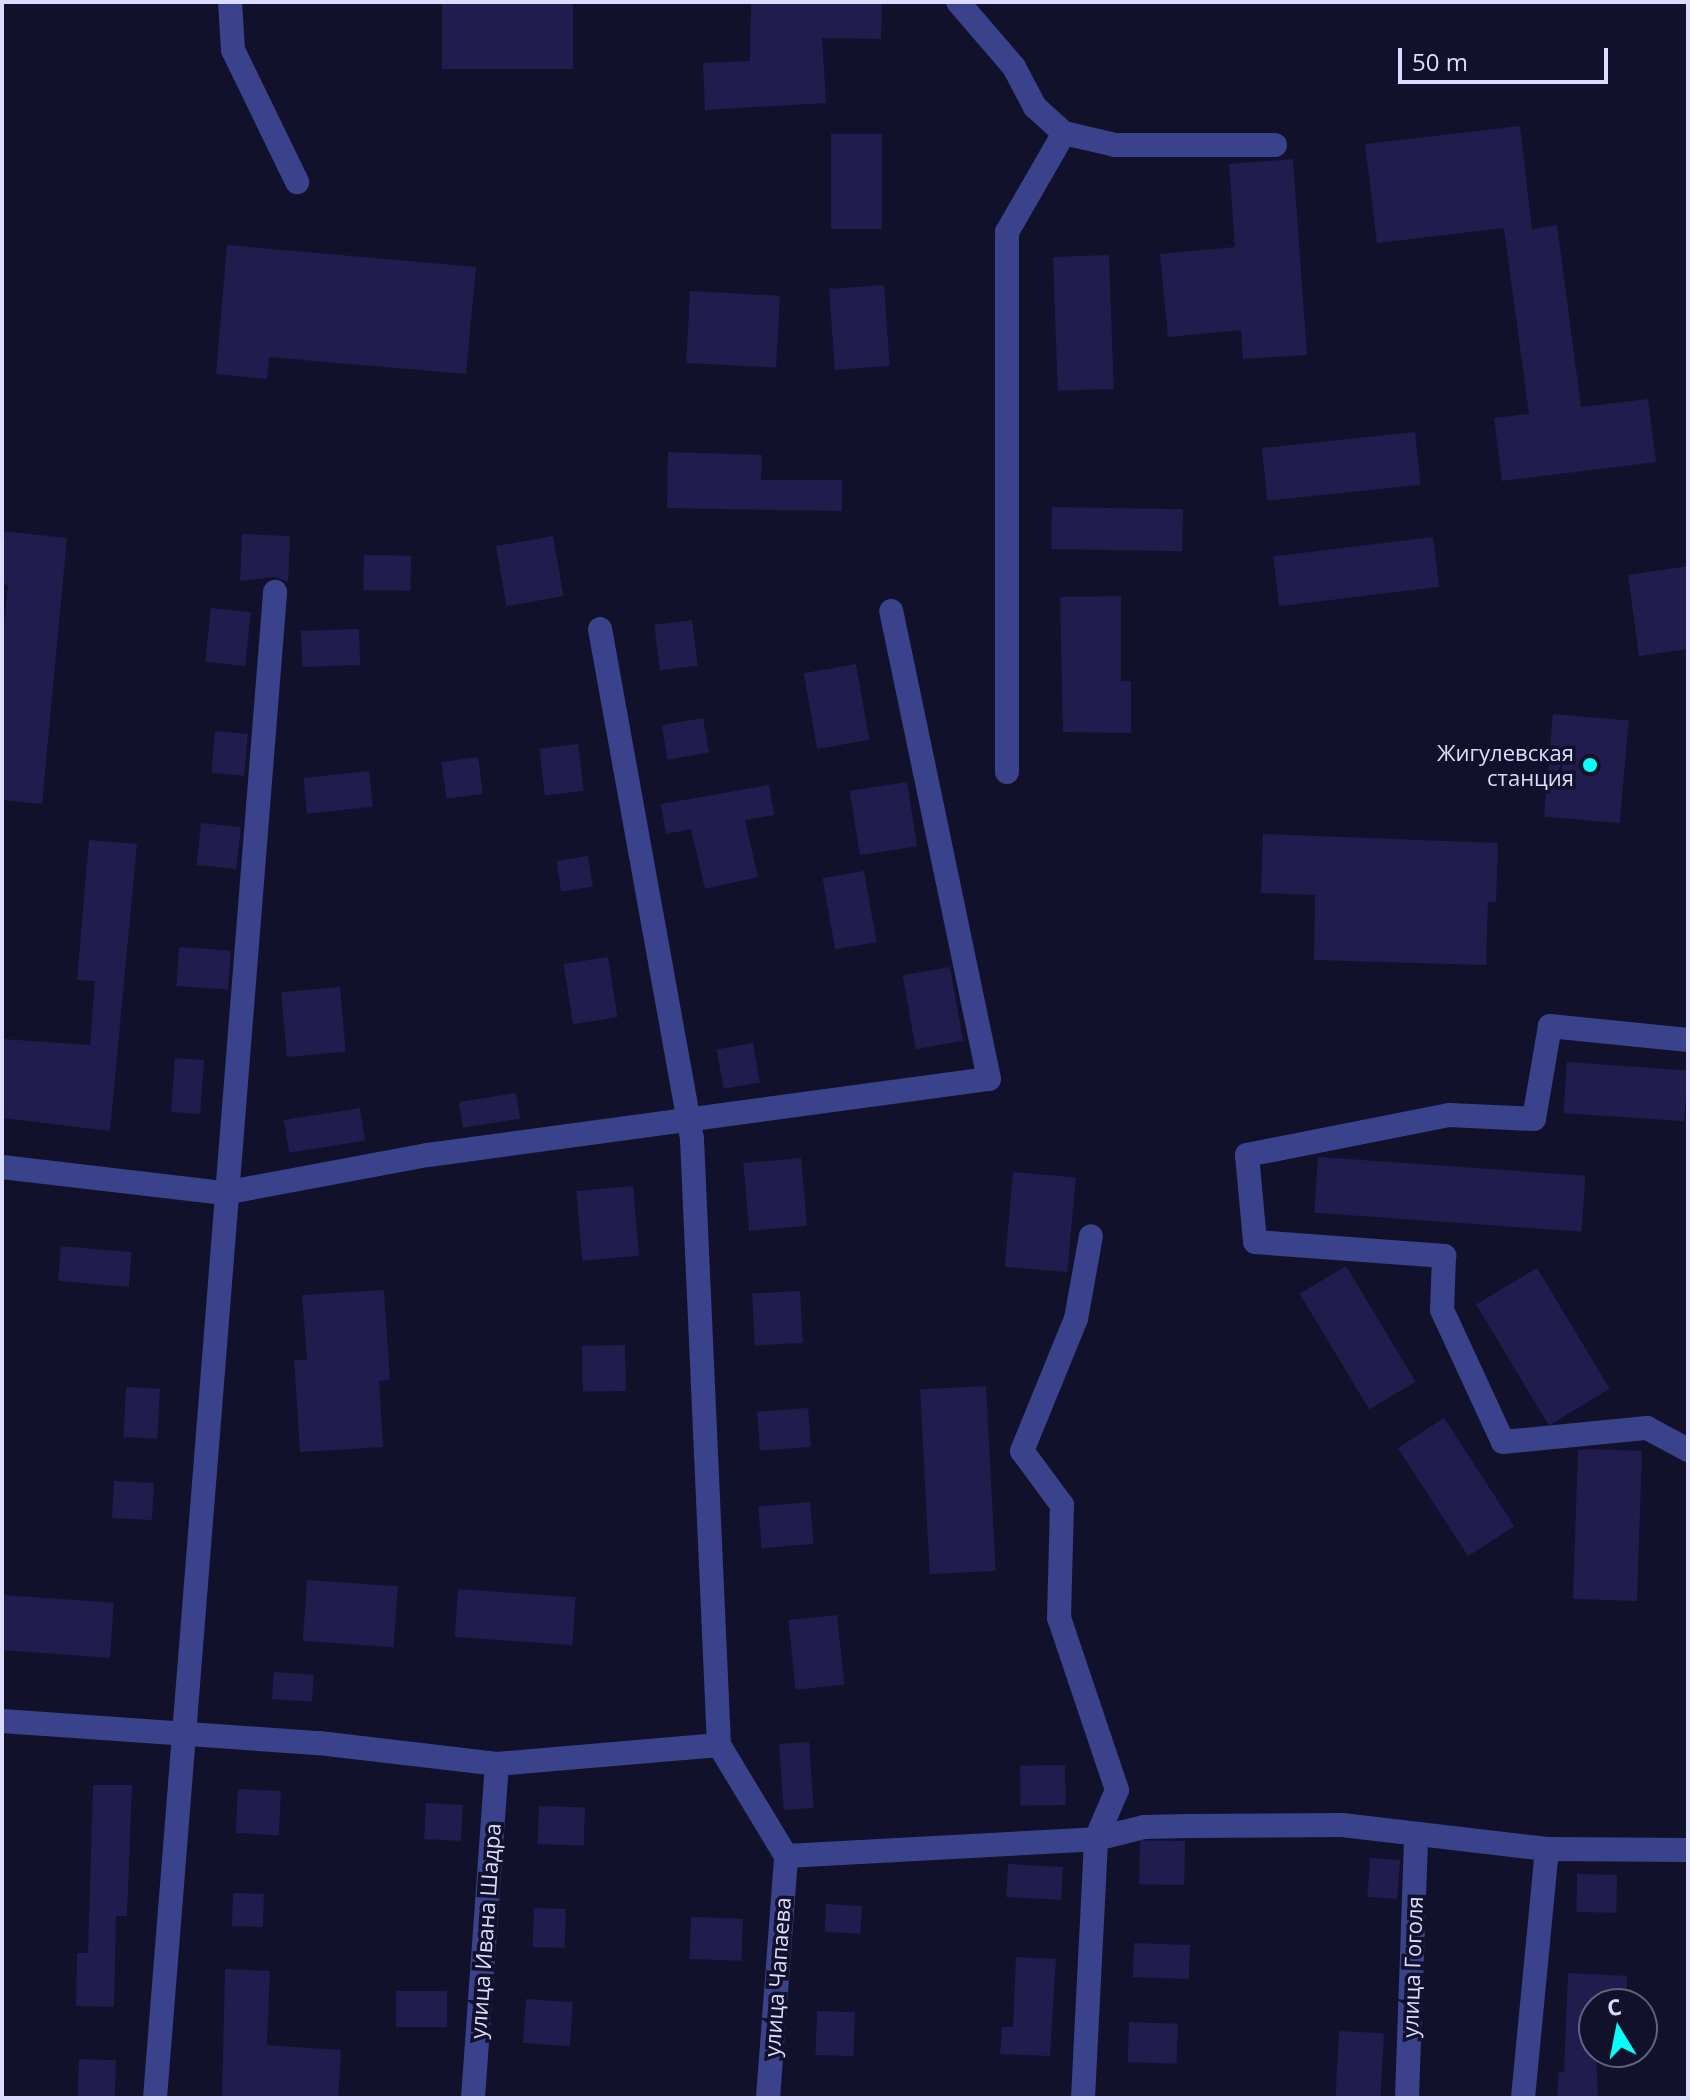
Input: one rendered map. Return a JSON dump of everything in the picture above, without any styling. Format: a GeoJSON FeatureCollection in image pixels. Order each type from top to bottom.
{"type":"FeatureCollection","features":[{"type":"Feature","properties":{"kind":"street"},"geometry":{"type":"LineString","coordinates":[[230,2],[233,50],[297,182]]}},
{"type":"Feature","properties":{"kind":"street"},"geometry":{"type":"LineString","coordinates":[[958,2],[1014,67],[1035,107],[1064,133],[1115,145],[1275,145]]}},
{"type":"Feature","properties":{"kind":"street"},"geometry":{"type":"LineString","coordinates":[[1007,772],[1007,232],[1064,133]]}},
{"type":"Feature","properties":{"kind":"street"},"geometry":{"type":"LineString","coordinates":[[155,2098],[224,1193],[275,592]]}},
{"type":"Feature","properties":{"kind":"street"},"geometry":{"type":"LineString","coordinates":[[2,1167],[224,1193],[428,1155],[989,1079],[891,611]]}},
{"type":"Feature","properties":{"kind":"street"},"geometry":{"type":"LineString","coordinates":[[600,629],[688,1120],[719,1745],[786,1856],[1096,1839],[1144,1827],[1189,1826],[1342,1825],[1416,1837],[1547,1849],[1688,1850]]}},
{"type":"Feature","properties":{"kind":"street"},"geometry":{"type":"LineString","coordinates":[[1688,1040],[1550,1026],[1534,1119],[1449,1115],[1247,1155],[1255,1242],[1444,1256],[1442,1310],[1503,1442],[1647,1428],[1688,1450]]}},
{"type":"Feature","properties":{"kind":"street"},"geometry":{"type":"LineString","coordinates":[[1083,2098],[1096,1839],[1117,1790],[1059,1618],[1062,1505],[1022,1451],[1076,1319],[1091,1236]]}},
{"type":"Feature","properties":{"kind":"street"},"geometry":{"type":"LineString","coordinates":[[2,1721],[181,1737],[319,1743],[497,1764],[719,1745]]}},
{"type":"Feature","properties":{"kind":"street","name":"улица Ивана Шадра"},"geometry":{"type":"LineString","coordinates":[[473,2098],[497,1764]]}},
{"type":"Feature","properties":{"kind":"street","name":"улица Гоголя"},"geometry":{"type":"LineString","coordinates":[[1407,2098],[1416,1837]]}},
{"type":"Feature","properties":{"kind":"street"},"geometry":{"type":"LineString","coordinates":[[1523,2098],[1547,1849]]}},
{"type":"Feature","properties":{"kind":"street","name":"улица Чапаева"},"geometry":{"type":"LineString","coordinates":[[768,2098],[786,1856]]}},
{"type":"Feature","properties":{"kind":"building"},"geometry":{"type":"Polygon","coordinates":[[[442,2],[573,2],[573,69],[442,69],[442,2]]]}},
{"type":"Feature","properties":{"kind":"building"},"geometry":{"type":"Polygon","coordinates":[[[751,2],[882,2],[881,39],[822,38],[826,103],[705,110],[703,63],[750,61],[751,2]]]}},
{"type":"Feature","properties":{"kind":"building"},"geometry":{"type":"Polygon","coordinates":[[[1520,126],[1532,229],[1557,225],[1581,407],[1648,399],[1656,462],[1502,481],[1494,418],[1529,414],[1504,228],[1377,243],[1365,144],[1520,126]]]}},
{"type":"Feature","properties":{"kind":"building"},"geometry":{"type":"Polygon","coordinates":[[[831,134],[882,134],[882,229],[831,229],[831,134]]]}},
{"type":"Feature","properties":{"kind":"building"},"geometry":{"type":"Polygon","coordinates":[[[1293,159],[1307,355],[1243,359],[1241,330],[1168,337],[1160,254],[1235,247],[1229,164],[1293,159]]]}},
{"type":"Feature","properties":{"kind":"building"},"geometry":{"type":"Polygon","coordinates":[[[227,245],[476,267],[466,374],[269,357],[267,379],[216,374],[227,245]]]}},
{"type":"Feature","properties":{"kind":"building"},"geometry":{"type":"Polygon","coordinates":[[[1109,255],[1114,389],[1058,391],[1053,257],[1109,255]]]}},
{"type":"Feature","properties":{"kind":"building"},"geometry":{"type":"Polygon","coordinates":[[[884,285],[890,366],[835,370],[829,289],[884,285]]]}},
{"type":"Feature","properties":{"kind":"building"},"geometry":{"type":"Polygon","coordinates":[[[690,291],[780,296],[776,368],[686,363],[690,291]]]}},
{"type":"Feature","properties":{"kind":"building"},"geometry":{"type":"Polygon","coordinates":[[[1415,432],[1421,485],[1267,501],[1262,448],[1415,432]]]}},
{"type":"Feature","properties":{"kind":"building"},"geometry":{"type":"Polygon","coordinates":[[[668,452],[762,455],[761,480],[842,480],[842,511],[667,508],[668,452]]]}},
{"type":"Feature","properties":{"kind":"building"},"geometry":{"type":"Polygon","coordinates":[[[1052,507],[1183,509],[1182,551],[1051,549],[1052,507]]]}},
{"type":"Feature","properties":{"kind":"building"},"geometry":{"type":"Polygon","coordinates":[[[2,531],[67,538],[42,804],[2,800],[2,644],[8,585],[2,584],[2,531]]]}},
{"type":"Feature","properties":{"kind":"building"},"geometry":{"type":"Polygon","coordinates":[[[242,534],[290,536],[288,582],[275,577],[240,581],[242,534]]]}},
{"type":"Feature","properties":{"kind":"building"},"geometry":{"type":"Polygon","coordinates":[[[553,536],[564,596],[506,606],[496,546],[553,536]]]}},
{"type":"Feature","properties":{"kind":"building"},"geometry":{"type":"Polygon","coordinates":[[[1433,537],[1439,587],[1279,606],[1273,557],[1433,537]]]}},
{"type":"Feature","properties":{"kind":"building"},"geometry":{"type":"Polygon","coordinates":[[[364,555],[411,556],[410,591],[363,590],[364,555]]]}},
{"type":"Feature","properties":{"kind":"building"},"geometry":{"type":"Polygon","coordinates":[[[1688,566],[1688,649],[1639,656],[1628,575],[1688,566]]]}},
{"type":"Feature","properties":{"kind":"building"},"geometry":{"type":"Polygon","coordinates":[[[1121,596],[1121,681],[1131,681],[1131,733],[1063,732],[1060,597],[1121,596]]]}},
{"type":"Feature","properties":{"kind":"building"},"geometry":{"type":"Polygon","coordinates":[[[211,608],[251,612],[245,666],[205,662],[211,608]]]}},
{"type":"Feature","properties":{"kind":"building"},"geometry":{"type":"Polygon","coordinates":[[[692,620],[698,666],[660,670],[654,625],[692,620]]]}},
{"type":"Feature","properties":{"kind":"building"},"geometry":{"type":"Polygon","coordinates":[[[359,629],[360,665],[302,667],[301,631],[359,629]]]}},
{"type":"Feature","properties":{"kind":"building"},"geometry":{"type":"Polygon","coordinates":[[[856,664],[869,740],[817,749],[804,673],[856,664]]]}},
{"type":"Feature","properties":{"kind":"building"},"geometry":{"type":"Polygon","coordinates":[[[1553,714],[1629,721],[1620,823],[1544,817],[1553,714]]]}},
{"type":"Feature","properties":{"kind":"building"},"geometry":{"type":"Polygon","coordinates":[[[703,718],[709,752],[668,760],[662,725],[703,718]]]}},
{"type":"Feature","properties":{"kind":"building"},"geometry":{"type":"Polygon","coordinates":[[[215,731],[248,734],[244,776],[211,773],[215,731]]]}},
{"type":"Feature","properties":{"kind":"building"},"geometry":{"type":"Polygon","coordinates":[[[578,744],[584,791],[545,795],[539,749],[578,744]]]}},
{"type":"Feature","properties":{"kind":"building"},"geometry":{"type":"Polygon","coordinates":[[[478,757],[483,794],[447,799],[441,762],[478,757]]]}},
{"type":"Feature","properties":{"kind":"building"},"geometry":{"type":"Polygon","coordinates":[[[369,771],[373,807],[307,814],[303,778],[369,771]]]}},
{"type":"Feature","properties":{"kind":"building"},"geometry":{"type":"Polygon","coordinates":[[[907,782],[917,846],[860,855],[850,791],[907,782]]]}},
{"type":"Feature","properties":{"kind":"building"},"geometry":{"type":"Polygon","coordinates":[[[769,785],[774,815],[745,820],[758,877],[705,889],[691,829],[666,834],[661,804],[769,785]]]}},
{"type":"Feature","properties":{"kind":"building"},"geometry":{"type":"Polygon","coordinates":[[[201,823],[241,827],[236,869],[197,865],[201,823]]]}},
{"type":"Feature","properties":{"kind":"building"},"geometry":{"type":"Polygon","coordinates":[[[1263,834],[1498,843],[1496,902],[1488,902],[1486,965],[1314,960],[1315,895],[1261,893],[1263,834]]]}},
{"type":"Feature","properties":{"kind":"building"},"geometry":{"type":"Polygon","coordinates":[[[89,840],[137,844],[110,1131],[2,1118],[2,1039],[90,1045],[95,981],[77,980],[89,840]]]}},
{"type":"Feature","properties":{"kind":"building"},"geometry":{"type":"Polygon","coordinates":[[[588,856],[593,887],[561,892],[556,861],[588,856]]]}},
{"type":"Feature","properties":{"kind":"building"},"geometry":{"type":"Polygon","coordinates":[[[864,871],[877,942],[835,949],[823,878],[864,871]]]}},
{"type":"Feature","properties":{"kind":"building"},"geometry":{"type":"Polygon","coordinates":[[[179,947],[231,951],[228,990],[176,986],[179,947]]]}},
{"type":"Feature","properties":{"kind":"building"},"geometry":{"type":"Polygon","coordinates":[[[608,957],[618,1017],[573,1024],[564,964],[608,957]]]}},
{"type":"Feature","properties":{"kind":"building"},"geometry":{"type":"Polygon","coordinates":[[[950,967],[963,1041],[916,1049],[903,975],[950,967]]]}},
{"type":"Feature","properties":{"kind":"building"},"geometry":{"type":"Polygon","coordinates":[[[340,987],[346,1052],[287,1057],[281,992],[340,987]]]}},
{"type":"Feature","properties":{"kind":"building"},"geometry":{"type":"Polygon","coordinates":[[[753,1043],[760,1082],[724,1089],[717,1049],[753,1043]]]}},
{"type":"Feature","properties":{"kind":"building"},"geometry":{"type":"Polygon","coordinates":[[[175,1058],[204,1060],[200,1114],[171,1112],[175,1058]]]}},
{"type":"Feature","properties":{"kind":"building"},"geometry":{"type":"Polygon","coordinates":[[[1567,1062],[1688,1070],[1684,1121],[1563,1113],[1567,1062]]]}},
{"type":"Feature","properties":{"kind":"building"},"geometry":{"type":"Polygon","coordinates":[[[516,1093],[520,1119],[463,1128],[459,1102],[516,1093]]]}},
{"type":"Feature","properties":{"kind":"building"},"geometry":{"type":"Polygon","coordinates":[[[360,1108],[365,1141],[289,1153],[284,1120],[360,1108]]]}},
{"type":"Feature","properties":{"kind":"building"},"geometry":{"type":"Polygon","coordinates":[[[1318,1157],[1585,1176],[1581,1232],[1314,1213],[1318,1157]]]}},
{"type":"Feature","properties":{"kind":"building"},"geometry":{"type":"Polygon","coordinates":[[[801,1158],[807,1226],[749,1231],[743,1163],[801,1158]]]}},
{"type":"Feature","properties":{"kind":"building"},"geometry":{"type":"Polygon","coordinates":[[[1013,1172],[1076,1177],[1067,1272],[1005,1267],[1013,1172]]]}},
{"type":"Feature","properties":{"kind":"building"},"geometry":{"type":"Polygon","coordinates":[[[633,1186],[639,1256],[582,1261],[576,1191],[633,1186]]]}},
{"type":"Feature","properties":{"kind":"building"},"geometry":{"type":"Polygon","coordinates":[[[61,1246],[132,1252],[129,1287],[58,1281],[61,1246]]]}},
{"type":"Feature","properties":{"kind":"building"},"geometry":{"type":"Polygon","coordinates":[[[1346,1266],[1416,1382],[1369,1410],[1300,1294],[1346,1266]]]}},
{"type":"Feature","properties":{"kind":"building"},"geometry":{"type":"Polygon","coordinates":[[[1537,1268],[1610,1389],[1549,1425],[1476,1305],[1537,1268]]]}},
{"type":"Feature","properties":{"kind":"building"},"geometry":{"type":"Polygon","coordinates":[[[384,1290],[390,1380],[379,1381],[383,1447],[300,1452],[294,1360],[307,1360],[302,1295],[384,1290]]]}},
{"type":"Feature","properties":{"kind":"building"},"geometry":{"type":"Polygon","coordinates":[[[800,1291],[803,1343],[755,1345],[752,1294],[800,1291]]]}},
{"type":"Feature","properties":{"kind":"building"},"geometry":{"type":"Polygon","coordinates":[[[625,1345],[626,1391],[583,1392],[582,1346],[625,1345]]]}},
{"type":"Feature","properties":{"kind":"building"},"geometry":{"type":"Polygon","coordinates":[[[986,1386],[996,1571],[930,1574],[920,1389],[986,1386]]]}},
{"type":"Feature","properties":{"kind":"building"},"geometry":{"type":"Polygon","coordinates":[[[126,1387],[160,1389],[157,1439],[123,1437],[126,1387]]]}},
{"type":"Feature","properties":{"kind":"building"},"geometry":{"type":"Polygon","coordinates":[[[808,1408],[811,1447],[760,1450],[757,1412],[808,1408]]]}},
{"type":"Feature","properties":{"kind":"building"},"geometry":{"type":"Polygon","coordinates":[[[1444,1418],[1514,1526],[1468,1556],[1398,1448],[1444,1418]]]}},
{"type":"Feature","properties":{"kind":"building"},"geometry":{"type":"Polygon","coordinates":[[[1578,1450],[1642,1451],[1637,1601],[1573,1599],[1578,1450]]]}},
{"type":"Feature","properties":{"kind":"building"},"geometry":{"type":"Polygon","coordinates":[[[114,1481],[154,1483],[152,1520],[112,1518],[114,1481]]]}},
{"type":"Feature","properties":{"kind":"building"},"geometry":{"type":"Polygon","coordinates":[[[810,1502],[814,1544],[762,1548],[758,1507],[810,1502]]]}},
{"type":"Feature","properties":{"kind":"building"},"geometry":{"type":"Polygon","coordinates":[[[307,1580],[398,1586],[394,1647],[303,1641],[307,1580]]]}},
{"type":"Feature","properties":{"kind":"building"},"geometry":{"type":"Polygon","coordinates":[[[458,1589],[576,1597],[572,1645],[455,1637],[458,1589]]]}},
{"type":"Feature","properties":{"kind":"building"},"geometry":{"type":"Polygon","coordinates":[[[2,1595],[114,1603],[110,1658],[2,1650],[2,1595]]]}},
{"type":"Feature","properties":{"kind":"building"},"geometry":{"type":"Polygon","coordinates":[[[837,1615],[844,1685],[796,1690],[788,1620],[837,1615]]]}},
{"type":"Feature","properties":{"kind":"building"},"geometry":{"type":"Polygon","coordinates":[[[274,1672],[314,1675],[312,1702],[272,1699],[274,1672]]]}},
{"type":"Feature","properties":{"kind":"building"},"geometry":{"type":"Polygon","coordinates":[[[809,1742],[814,1808],[784,1810],[779,1744],[809,1742]]]}},
{"type":"Feature","properties":{"kind":"building"},"geometry":{"type":"Polygon","coordinates":[[[1065,1765],[1066,1805],[1021,1806],[1020,1766],[1065,1765]]]}},
{"type":"Feature","properties":{"kind":"building"},"geometry":{"type":"Polygon","coordinates":[[[93,1785],[132,1785],[127,1916],[116,1916],[114,2007],[76,2006],[77,1953],[88,1953],[93,1785]]]}},
{"type":"Feature","properties":{"kind":"building"},"geometry":{"type":"Polygon","coordinates":[[[238,1789],[281,1791],[279,1835],[236,1833],[238,1789]]]}},
{"type":"Feature","properties":{"kind":"building"},"geometry":{"type":"Polygon","coordinates":[[[426,1803],[463,1805],[461,1841],[424,1839],[426,1803]]]}},
{"type":"Feature","properties":{"kind":"building"},"geometry":{"type":"Polygon","coordinates":[[[539,1806],[585,1808],[584,1846],[538,1844],[539,1806]]]}},
{"type":"Feature","properties":{"kind":"building"},"geometry":{"type":"Polygon","coordinates":[[[1140,1840],[1185,1841],[1184,1885],[1139,1884],[1140,1840]]]}},
{"type":"Feature","properties":{"kind":"building"},"geometry":{"type":"Polygon","coordinates":[[[1370,1858],[1400,1860],[1397,1899],[1367,1897],[1370,1858]]]}},
{"type":"Feature","properties":{"kind":"building"},"geometry":{"type":"Polygon","coordinates":[[[1008,1864],[1063,1867],[1061,1900],[1006,1897],[1008,1864]]]}},
{"type":"Feature","properties":{"kind":"building"},"geometry":{"type":"Polygon","coordinates":[[[1577,1874],[1617,1875],[1616,1913],[1576,1912],[1577,1874]]]}},
{"type":"Feature","properties":{"kind":"building"},"geometry":{"type":"Polygon","coordinates":[[[233,1893],[264,1894],[263,1927],[232,1926],[233,1893]]]}},
{"type":"Feature","properties":{"kind":"building"},"geometry":{"type":"Polygon","coordinates":[[[826,1904],[862,1906],[860,1934],[825,1932],[826,1904]]]}},
{"type":"Feature","properties":{"kind":"building"},"geometry":{"type":"Polygon","coordinates":[[[534,1908],[566,1909],[565,1948],[533,1947],[534,1908]]]}},
{"type":"Feature","properties":{"kind":"building"},"geometry":{"type":"Polygon","coordinates":[[[691,1917],[743,1919],[742,1961],[690,1959],[691,1917]]]}},
{"type":"Feature","properties":{"kind":"building"},"geometry":{"type":"Polygon","coordinates":[[[1134,1943],[1190,1945],[1189,1979],[1133,1977],[1134,1943]]]}},
{"type":"Feature","properties":{"kind":"building"},"geometry":{"type":"Polygon","coordinates":[[[1016,1957],[1056,1959],[1050,2056],[1000,2054],[1002,2027],[1013,2027],[1016,1957]]]}},
{"type":"Feature","properties":{"kind":"building"},"geometry":{"type":"Polygon","coordinates":[[[225,1969],[270,1971],[267,2045],[341,2050],[338,2098],[222,2098],[225,1969]]]}},
{"type":"Feature","properties":{"kind":"building"},"geometry":{"type":"Polygon","coordinates":[[[1568,1973],[1627,1976],[1627,1988],[1578,1988],[1578,2068],[1597,2068],[1598,2098],[1557,2098],[1559,2071],[1564,2072],[1568,1973]]]}},
{"type":"Feature","properties":{"kind":"building"},"geometry":{"type":"Polygon","coordinates":[[[396,1991],[447,1991],[447,2027],[396,2027],[396,1991]]]}},
{"type":"Feature","properties":{"kind":"building"},"geometry":{"type":"Polygon","coordinates":[[[526,1999],[573,2002],[570,2046],[523,2043],[526,1999]]]}},
{"type":"Feature","properties":{"kind":"building"},"geometry":{"type":"Polygon","coordinates":[[[817,2011],[855,2012],[853,2056],[815,2055],[817,2011]]]}},
{"type":"Feature","properties":{"kind":"building"},"geometry":{"type":"Polygon","coordinates":[[[1129,2022],[1178,2024],[1177,2064],[1128,2062],[1129,2022]]]}},
{"type":"Feature","properties":{"kind":"building"},"geometry":{"type":"Polygon","coordinates":[[[1339,2031],[1384,2033],[1381,2098],[1335,2098],[1339,2031]]]}},
{"type":"Feature","properties":{"kind":"building"},"geometry":{"type":"Polygon","coordinates":[[[79,2059],[116,2060],[115,2098],[78,2098],[79,2059]]]}},
{"type":"Feature","properties":{"kind":"place","name":"Жигулевская станция"},"geometry":{"type":"Point","coordinates":[1590,765]}}]}
